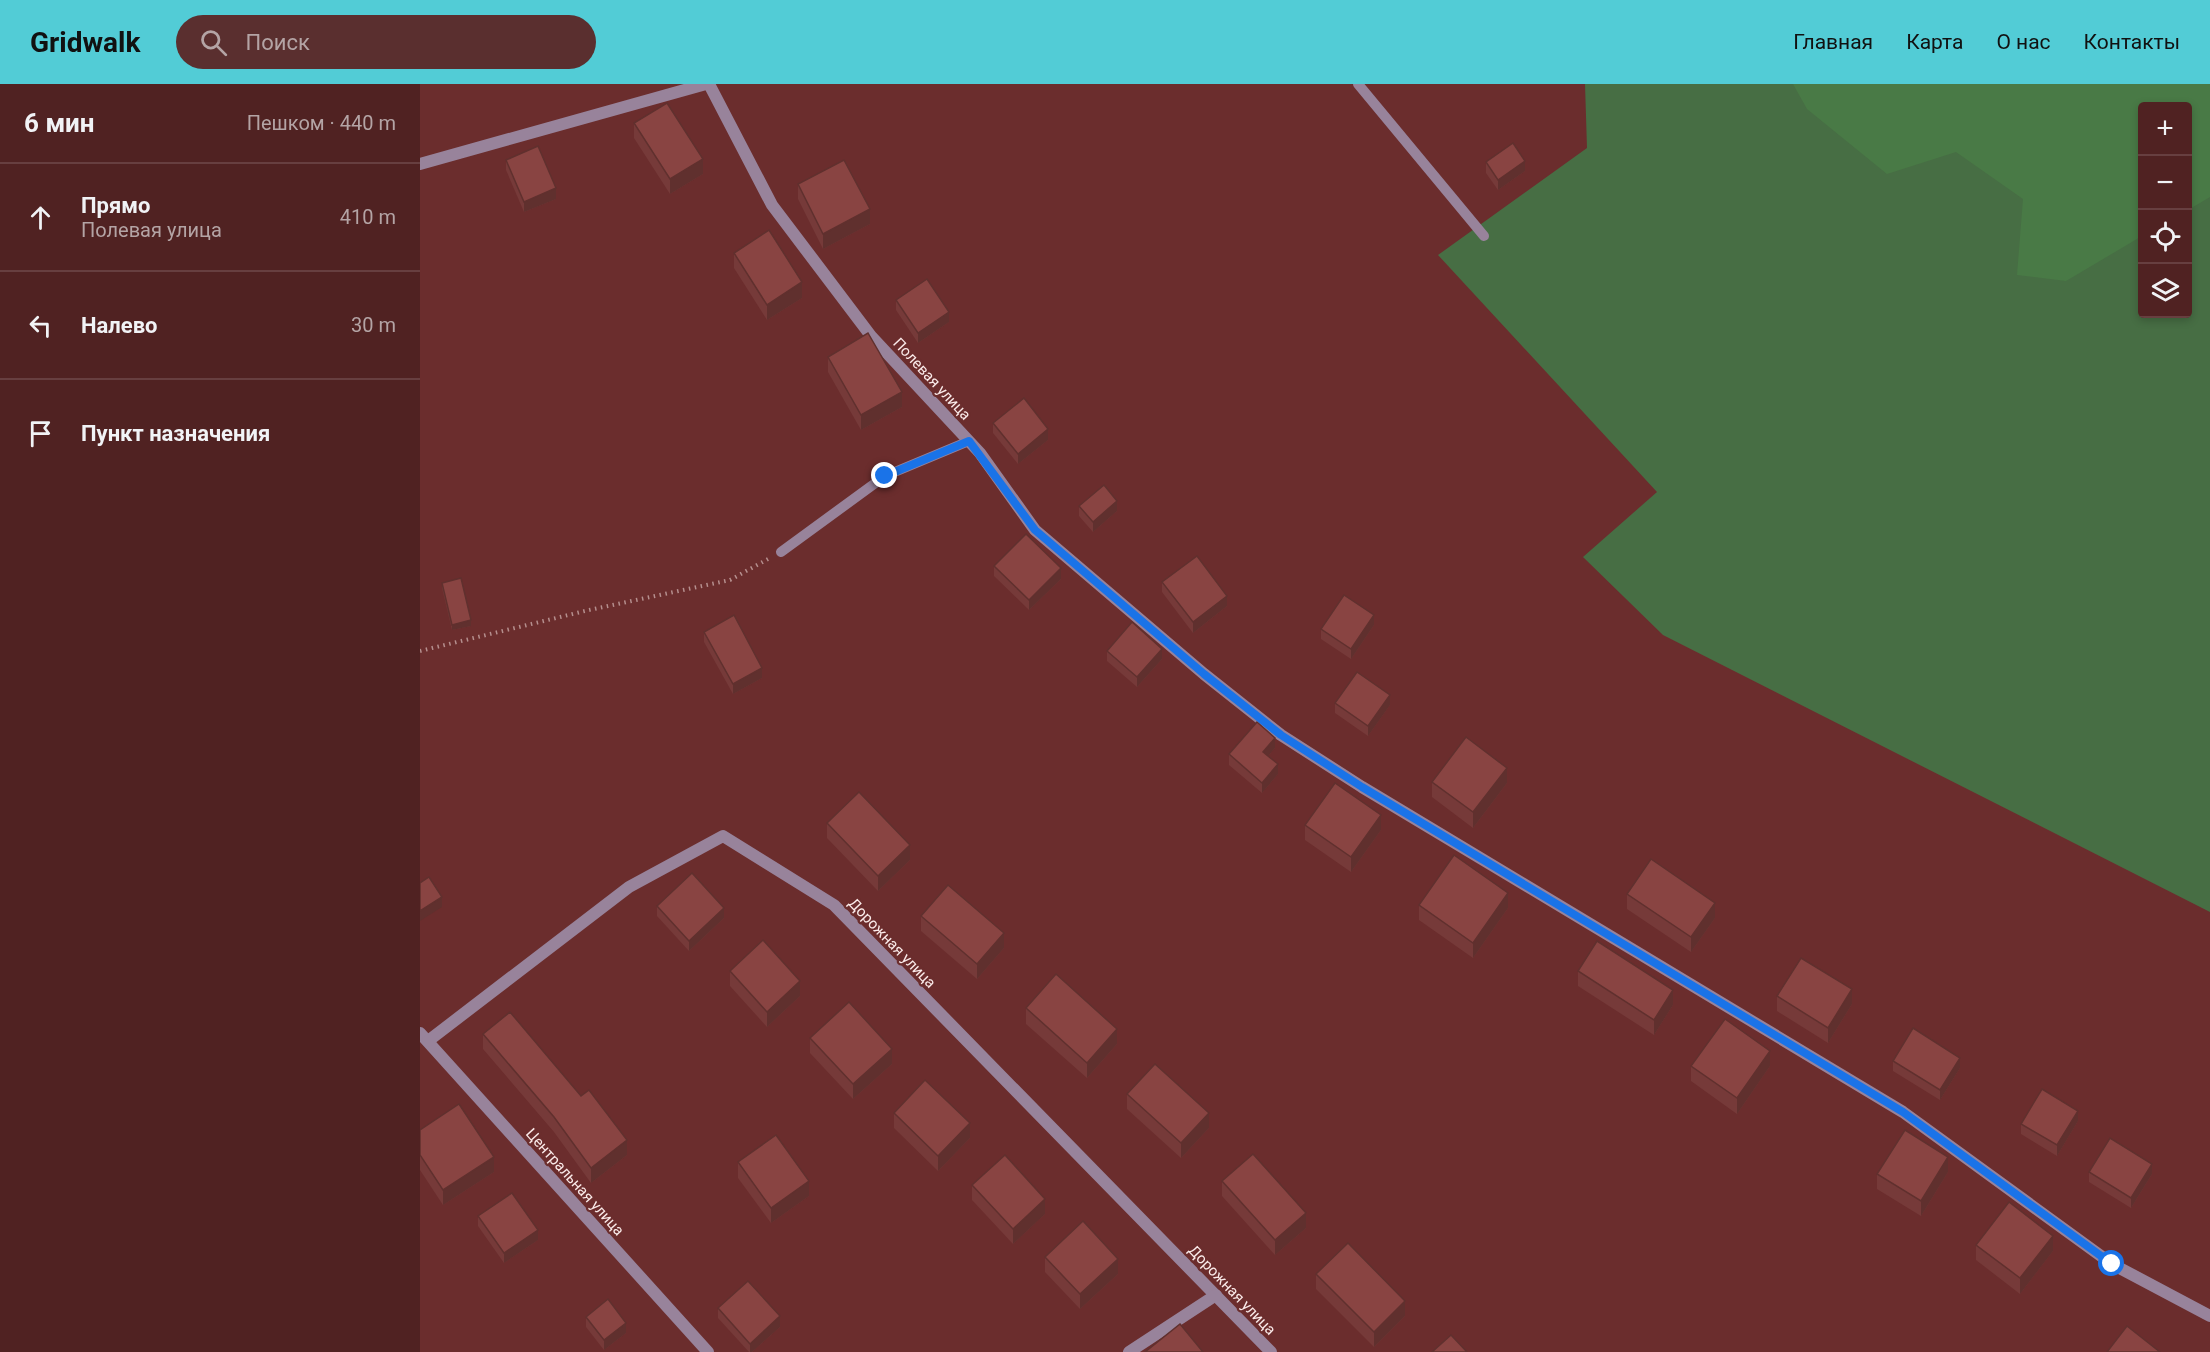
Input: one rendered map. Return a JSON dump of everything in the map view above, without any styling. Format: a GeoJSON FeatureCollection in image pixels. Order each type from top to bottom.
{"type":"FeatureCollection","features":[{"type":"Feature","properties":{"kind":"street"},"geometry":{"type":"LineString","coordinates":[[420,164],[708,84]]}},
{"type":"Feature","properties":{"kind":"street","name":"Полевая улица"},"geometry":{"type":"LineString","coordinates":[[708,84],[772,205],[871,336],[969,441],[1035,530],[1204,674],[1281,735],[1362,787],[1903,1112],[2112,1264],[2210,1316]]}},
{"type":"Feature","properties":{"kind":"street","name":"Дорожная улица"},"geometry":{"type":"LineString","coordinates":[[424,1037],[629,887],[723,836],[834,905],[1271,1352]]}},
{"type":"Feature","properties":{"kind":"street","name":"Центральная улица"},"geometry":{"type":"LineString","coordinates":[[424,1037],[708,1352]]}},
{"type":"Feature","properties":{"kind":"street"},"geometry":{"type":"LineString","coordinates":[[1129,1352],[1216,1295]]}},
{"type":"Feature","properties":{"kind":"lane"},"geometry":{"type":"LineString","coordinates":[[1358,84],[1484,236]]}},
{"type":"Feature","properties":{"kind":"lane"},"geometry":{"type":"LineString","coordinates":[[781,552],[885,476],[969,441]]}},
{"type":"Feature","properties":{"kind":"path"},"geometry":{"type":"LineString","coordinates":[[420,651],[578,612],[730,580],[781,552]]}},
{"type":"Feature","properties":{"kind":"green space"},"geometry":{"type":"Polygon","coordinates":[[[1585,84],[2210,84],[2210,912],[1663,635],[1583,557],[1657,492],[1438,255],[1587,148],[1585,84]]]}},
{"type":"Feature","properties":{"kind":"green space"},"geometry":{"type":"Polygon","coordinates":[[[1793,84],[2210,84],[2210,197],[2192,208],[2192,102],[2138,102],[2138,238],[2066,281],[2017,275],[2023,199],[1956,152],[1887,174],[1807,109],[1793,84]]]}},
{"type":"Feature","properties":{"kind":"building"},"geometry":{"type":"Polygon","coordinates":[[[667,103],[703,159],[670,179],[634,123],[667,103]]]}},
{"type":"Feature","properties":{"kind":"building"},"geometry":{"type":"Polygon","coordinates":[[[1513,143],[1525,161],[1498,180],[1486,162],[1513,143]]]}},
{"type":"Feature","properties":{"kind":"building"},"geometry":{"type":"Polygon","coordinates":[[[538,146],[556,188],[524,202],[506,160],[538,146]]]}},
{"type":"Feature","properties":{"kind":"building"},"geometry":{"type":"Polygon","coordinates":[[[844,160],[870,209],[823,234],[798,184],[844,160]]]}},
{"type":"Feature","properties":{"kind":"building"},"geometry":{"type":"Polygon","coordinates":[[[769,230],[802,282],[767,305],[734,253],[769,230]]]}},
{"type":"Feature","properties":{"kind":"building"},"geometry":{"type":"Polygon","coordinates":[[[927,279],[949,312],[918,333],[896,300],[927,279]]]}},
{"type":"Feature","properties":{"kind":"building"},"geometry":{"type":"Polygon","coordinates":[[[868,333],[902,392],[861,415],[828,357],[868,333]]]}},
{"type":"Feature","properties":{"kind":"building"},"geometry":{"type":"Polygon","coordinates":[[[1024,398],[1048,429],[1018,454],[993,423],[1024,398]]]}},
{"type":"Feature","properties":{"kind":"building"},"geometry":{"type":"Polygon","coordinates":[[[1104,485],[1117,501],[1093,522],[1079,506],[1104,485]]]}},
{"type":"Feature","properties":{"kind":"building"},"geometry":{"type":"Polygon","coordinates":[[[1026,534],[1061,568],[1029,600],[994,566],[1026,534]]]}},
{"type":"Feature","properties":{"kind":"building"},"geometry":{"type":"Polygon","coordinates":[[[1197,556],[1227,596],[1193,622],[1162,582],[1197,556]]]}},
{"type":"Feature","properties":{"kind":"building"},"geometry":{"type":"Polygon","coordinates":[[[461,578],[471,620],[452,625],[442,583],[461,578]]]}},
{"type":"Feature","properties":{"kind":"building"},"geometry":{"type":"Polygon","coordinates":[[[1344,595],[1374,615],[1351,649],[1321,629],[1344,595]]]}},
{"type":"Feature","properties":{"kind":"building"},"geometry":{"type":"Polygon","coordinates":[[[734,615],[762,668],[733,684],[704,632],[734,615]]]}},
{"type":"Feature","properties":{"kind":"building"},"geometry":{"type":"Polygon","coordinates":[[[1132,622],[1162,649],[1137,677],[1107,651],[1132,622]]]}},
{"type":"Feature","properties":{"kind":"building"},"geometry":{"type":"Polygon","coordinates":[[[1357,672],[1390,695],[1368,726],[1335,703],[1357,672]]]}},
{"type":"Feature","properties":{"kind":"building"},"geometry":{"type":"Polygon","coordinates":[[[1257,722],[1275,738],[1263,752],[1278,764],[1262,783],[1229,754],[1257,722]]]}},
{"type":"Feature","properties":{"kind":"building"},"geometry":{"type":"Polygon","coordinates":[[[1466,737],[1507,768],[1473,812],[1432,782],[1466,737]]]}},
{"type":"Feature","properties":{"kind":"building"},"geometry":{"type":"Polygon","coordinates":[[[1335,783],[1381,815],[1351,857],[1305,825],[1335,783]]]}},
{"type":"Feature","properties":{"kind":"building"},"geometry":{"type":"Polygon","coordinates":[[[859,792],[910,845],[878,876],[827,823],[859,792]]]}},
{"type":"Feature","properties":{"kind":"building"},"geometry":{"type":"Polygon","coordinates":[[[1454,855],[1508,893],[1473,943],[1419,905],[1454,855]]]}},
{"type":"Feature","properties":{"kind":"building"},"geometry":{"type":"Polygon","coordinates":[[[1651,859],[1715,903],[1691,937],[1627,894],[1651,859]]]}},
{"type":"Feature","properties":{"kind":"building"},"geometry":{"type":"Polygon","coordinates":[[[692,873],[724,908],[689,941],[657,906],[692,873]]]}},
{"type":"Feature","properties":{"kind":"building"},"geometry":{"type":"Polygon","coordinates":[[[429,877],[442,897],[420,911],[420,883],[429,877]]]}},
{"type":"Feature","properties":{"kind":"building"},"geometry":{"type":"Polygon","coordinates":[[[948,885],[1004,933],[977,964],[921,916],[948,885]]]}},
{"type":"Feature","properties":{"kind":"building"},"geometry":{"type":"Polygon","coordinates":[[[763,940],[800,981],[767,1012],[730,971],[763,940]]]}},
{"type":"Feature","properties":{"kind":"building"},"geometry":{"type":"Polygon","coordinates":[[[1597,941],[1673,990],[1654,1020],[1578,971],[1597,941]]]}},
{"type":"Feature","properties":{"kind":"building"},"geometry":{"type":"Polygon","coordinates":[[[1801,958],[1852,989],[1828,1028],[1777,996],[1801,958]]]}},
{"type":"Feature","properties":{"kind":"building"},"geometry":{"type":"Polygon","coordinates":[[[1056,974],[1117,1029],[1087,1063],[1026,1008],[1056,974]]]}},
{"type":"Feature","properties":{"kind":"building"},"geometry":{"type":"Polygon","coordinates":[[[849,1002],[892,1049],[853,1084],[810,1038],[849,1002]]]}},
{"type":"Feature","properties":{"kind":"building"},"geometry":{"type":"Polygon","coordinates":[[[510,1012],[581,1096],[589,1090],[627,1140],[591,1168],[554,1117],[483,1034],[510,1012]]]}},
{"type":"Feature","properties":{"kind":"building"},"geometry":{"type":"Polygon","coordinates":[[[1725,1019],[1770,1051],[1737,1098],[1691,1066],[1725,1019]]]}},
{"type":"Feature","properties":{"kind":"building"},"geometry":{"type":"Polygon","coordinates":[[[1913,1028],[1960,1058],[1940,1090],[1893,1061],[1913,1028]]]}},
{"type":"Feature","properties":{"kind":"building"},"geometry":{"type":"Polygon","coordinates":[[[1155,1064],[1209,1113],[1181,1143],[1127,1094],[1155,1064]]]}},
{"type":"Feature","properties":{"kind":"building"},"geometry":{"type":"Polygon","coordinates":[[[925,1080],[970,1123],[938,1156],[894,1113],[925,1080]]]}},
{"type":"Feature","properties":{"kind":"building"},"geometry":{"type":"Polygon","coordinates":[[[2042,1089],[2078,1111],[2057,1145],[2021,1124],[2042,1089]]]}},
{"type":"Feature","properties":{"kind":"building"},"geometry":{"type":"Polygon","coordinates":[[[459,1104],[494,1157],[443,1190],[420,1155],[420,1130],[459,1104]]]}},
{"type":"Feature","properties":{"kind":"building"},"geometry":{"type":"Polygon","coordinates":[[[1905,1130],[1948,1157],[1921,1201],[1877,1174],[1905,1130]]]}},
{"type":"Feature","properties":{"kind":"building"},"geometry":{"type":"Polygon","coordinates":[[[776,1135],[809,1181],[771,1208],[738,1162],[776,1135]]]}},
{"type":"Feature","properties":{"kind":"building"},"geometry":{"type":"Polygon","coordinates":[[[2110,1138],[2152,1164],[2131,1198],[2089,1172],[2110,1138]]]}},
{"type":"Feature","properties":{"kind":"building"},"geometry":{"type":"Polygon","coordinates":[[[1253,1154],[1306,1213],[1275,1240],[1222,1181],[1253,1154]]]}},
{"type":"Feature","properties":{"kind":"building"},"geometry":{"type":"Polygon","coordinates":[[[1005,1155],[1045,1199],[1013,1229],[972,1185],[1005,1155]]]}},
{"type":"Feature","properties":{"kind":"building"},"geometry":{"type":"Polygon","coordinates":[[[512,1193],[538,1230],[504,1253],[478,1216],[512,1193]]]}},
{"type":"Feature","properties":{"kind":"building"},"geometry":{"type":"Polygon","coordinates":[[[2009,1202],[2053,1236],[2020,1278],[1976,1245],[2009,1202]]]}},
{"type":"Feature","properties":{"kind":"building"},"geometry":{"type":"Polygon","coordinates":[[[1083,1221],[1118,1259],[1080,1294],[1045,1257],[1083,1221]]]}},
{"type":"Feature","properties":{"kind":"building"},"geometry":{"type":"Polygon","coordinates":[[[1348,1243],[1405,1301],[1374,1332],[1316,1274],[1348,1243]]]}},
{"type":"Feature","properties":{"kind":"building"},"geometry":{"type":"Polygon","coordinates":[[[748,1281],[780,1316],[750,1344],[718,1308],[748,1281]]]}},
{"type":"Feature","properties":{"kind":"building"},"geometry":{"type":"Polygon","coordinates":[[[608,1299],[626,1323],[604,1340],[586,1317],[608,1299]]]}},
{"type":"Feature","properties":{"kind":"building"},"geometry":{"type":"Polygon","coordinates":[[[1180,1324],[1203,1352],[1145,1352],[1180,1324]]]}},
{"type":"Feature","properties":{"kind":"building"},"geometry":{"type":"Polygon","coordinates":[[[2127,1326],[2160,1352],[2107,1352],[2127,1326]]]}},
{"type":"Feature","properties":{"kind":"building"},"geometry":{"type":"Polygon","coordinates":[[[1451,1335],[1467,1352],[1432,1352],[1451,1335]]]}},
{"type":"Feature","properties":{"kind":"route"},"geometry":{"type":"LineString","coordinates":[[885,476],[969,441],[1035,530],[1204,674],[1281,735],[1362,787],[1903,1112],[2112,1264]]}}]}
